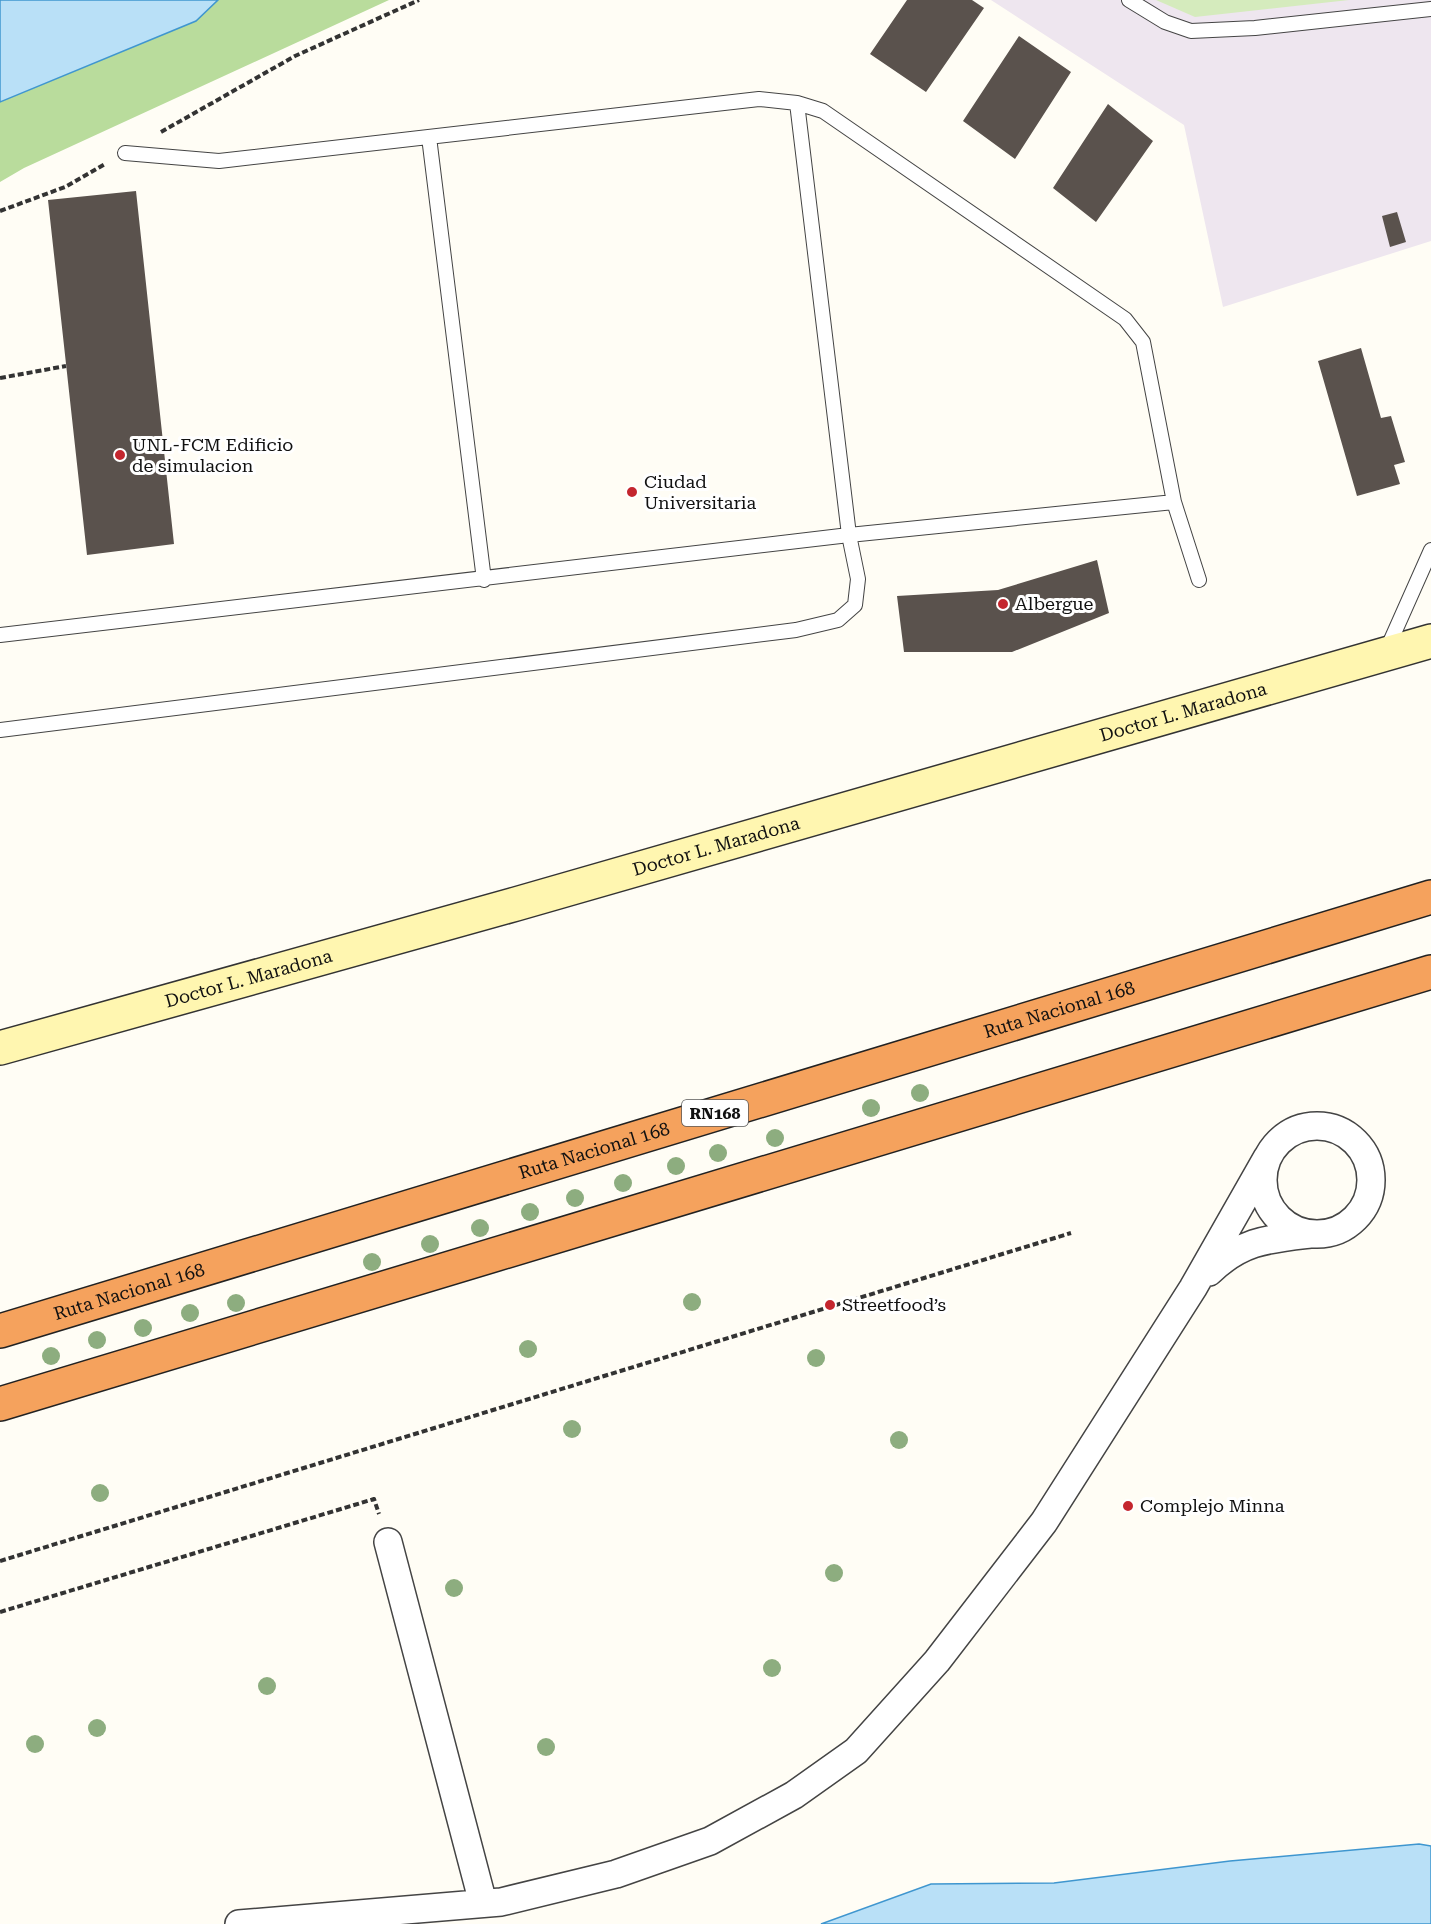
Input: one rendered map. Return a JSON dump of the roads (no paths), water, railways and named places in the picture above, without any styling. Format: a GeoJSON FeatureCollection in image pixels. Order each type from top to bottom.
{"type":"FeatureCollection","features":[{"type":"Feature","properties":{"kind":"highway","name":"Ruta Nacional 168"},"geometry":{"type":"LineString","coordinates":[[0,1331],[1431,897]]}},
{"type":"Feature","properties":{"kind":"highway"},"geometry":{"type":"LineString","coordinates":[[0,1404],[1431,972]]}},
{"type":"Feature","properties":{"kind":"main road","name":"Doctor L. Maradona"},"geometry":{"type":"LineString","coordinates":[[0,1048],[1384,655],[1428,636]]}},
{"type":"Feature","properties":{"kind":"street"},"geometry":{"type":"LineString","coordinates":[[238,1924],[501,1902],[616,1874],[710,1841],[794,1795],[856,1751],[937,1661],[1044,1522],[1193,1288],[1277,1144],[1290,1133],[1306,1127],[1325,1126],[1343,1132],[1358,1144],[1367,1160],[1371,1178],[1369,1196],[1360,1213],[1346,1225],[1329,1232],[1258,1240],[1237,1249],[1220,1261],[1193,1288]]}},
{"type":"Feature","properties":{"kind":"street"},"geometry":{"type":"LineString","coordinates":[[1267,1158],[1263,1174],[1264,1191],[1270,1206],[1287,1224],[1310,1234]]}},
{"type":"Feature","properties":{"kind":"street"},"geometry":{"type":"LineString","coordinates":[[388,1542],[483,1903]]}},
{"type":"Feature","properties":{"kind":"lane"},"geometry":{"type":"LineString","coordinates":[[1129,0],[1165,22],[1191,31],[1254,28],[1431,9]]}},
{"type":"Feature","properties":{"kind":"lane"},"geometry":{"type":"LineString","coordinates":[[125,153],[219,161],[759,99],[797,103],[823,111],[1125,319],[1143,342],[1174,502],[1199,580]]}},
{"type":"Feature","properties":{"kind":"lane"},"geometry":{"type":"LineString","coordinates":[[0,730],[785,631],[838,620],[855,605],[858,579],[849,535],[797,103]]}},
{"type":"Feature","properties":{"kind":"lane"},"geometry":{"type":"LineString","coordinates":[[429,137],[484,580]]}},
{"type":"Feature","properties":{"kind":"lane"},"geometry":{"type":"LineString","coordinates":[[0,635],[484,580],[849,535],[1174,502]]}},
{"type":"Feature","properties":{"kind":"lane"},"geometry":{"type":"LineString","coordinates":[[1384,655],[1431,550]]}},
{"type":"Feature","properties":{"kind":"water"},"geometry":{"type":"Polygon","coordinates":[[[0,0],[218,0],[196,21],[0,102],[0,0]]]}},
{"type":"Feature","properties":{"kind":"water"},"geometry":{"type":"Polygon","coordinates":[[[1419,1844],[1431,1846],[1431,1924],[821,1924],[931,1884],[1054,1883],[1230,1861],[1419,1844]]]}},
{"type":"Feature","properties":{"kind":"place","name":"UNL-FCM Edificio de simulacion"},"geometry":{"type":"Point","coordinates":[120,455]}},
{"type":"Feature","properties":{"kind":"place","name":"Ciudad Universitaria"},"geometry":{"type":"Point","coordinates":[632,492]}},
{"type":"Feature","properties":{"kind":"place","name":"Albergue"},"geometry":{"type":"Point","coordinates":[1003,604]}},
{"type":"Feature","properties":{"kind":"place","name":"Streetfood’s"},"geometry":{"type":"Point","coordinates":[830,1305]}},
{"type":"Feature","properties":{"kind":"place","name":"Complejo Minna"},"geometry":{"type":"Point","coordinates":[1128,1506]}}]}
